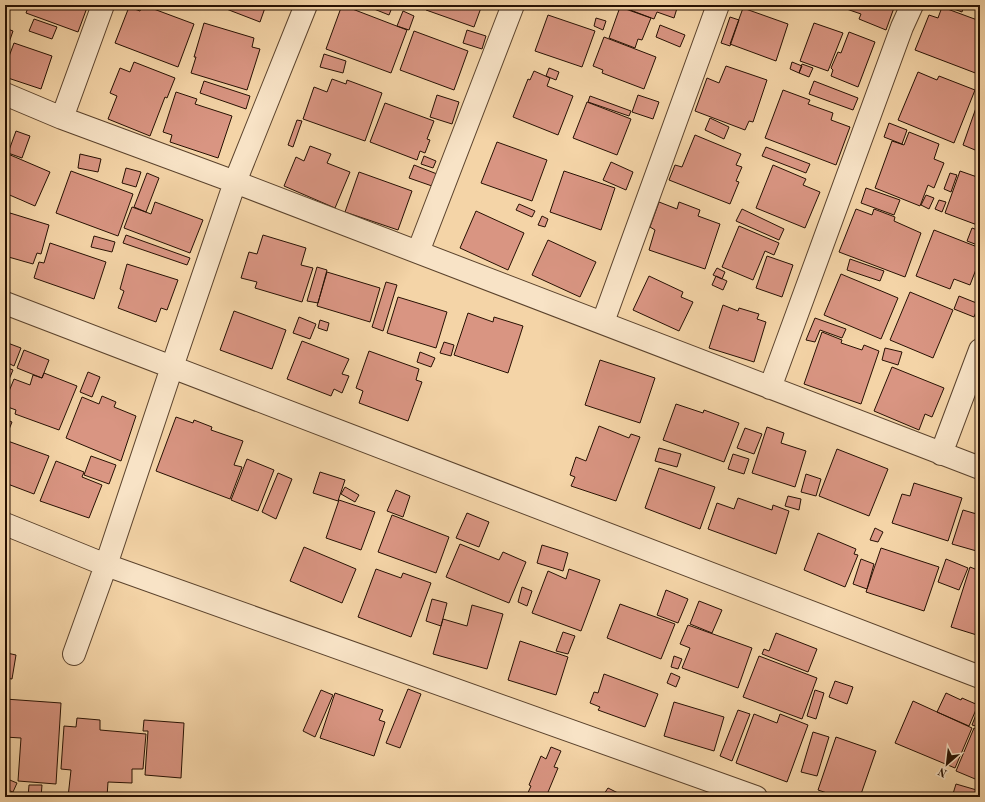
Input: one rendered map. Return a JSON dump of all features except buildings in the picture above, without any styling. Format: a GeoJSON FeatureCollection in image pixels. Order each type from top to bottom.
{"type":"FeatureCollection","features":[{"type":"Feature","properties":{"kind":"street"},"geometry":{"type":"LineString","coordinates":[[62,118],[103,5]]}},
{"type":"Feature","properties":{"kind":"street"},"geometry":{"type":"LineString","coordinates":[[74,654],[106,565],[235,182],[306,5]]}},
{"type":"Feature","properties":{"kind":"street"},"geometry":{"type":"LineString","coordinates":[[418,252],[513,5]]}},
{"type":"Feature","properties":{"kind":"street"},"geometry":{"type":"LineString","coordinates":[[603,322],[718,5]]}},
{"type":"Feature","properties":{"kind":"street"},"geometry":{"type":"LineString","coordinates":[[770,388],[902,27],[912,5]]}},
{"type":"Feature","properties":{"kind":"street"},"geometry":{"type":"LineString","coordinates":[[5,94],[62,118],[603,322],[770,388],[980,468]]}},
{"type":"Feature","properties":{"kind":"street"},"geometry":{"type":"LineString","coordinates":[[5,302],[980,677]]}},
{"type":"Feature","properties":{"kind":"street"},"geometry":{"type":"LineString","coordinates":[[941,454],[980,350]]}},
{"type":"Feature","properties":{"kind":"street"},"geometry":{"type":"LineString","coordinates":[[5,524],[106,565],[756,797]]}}]}
